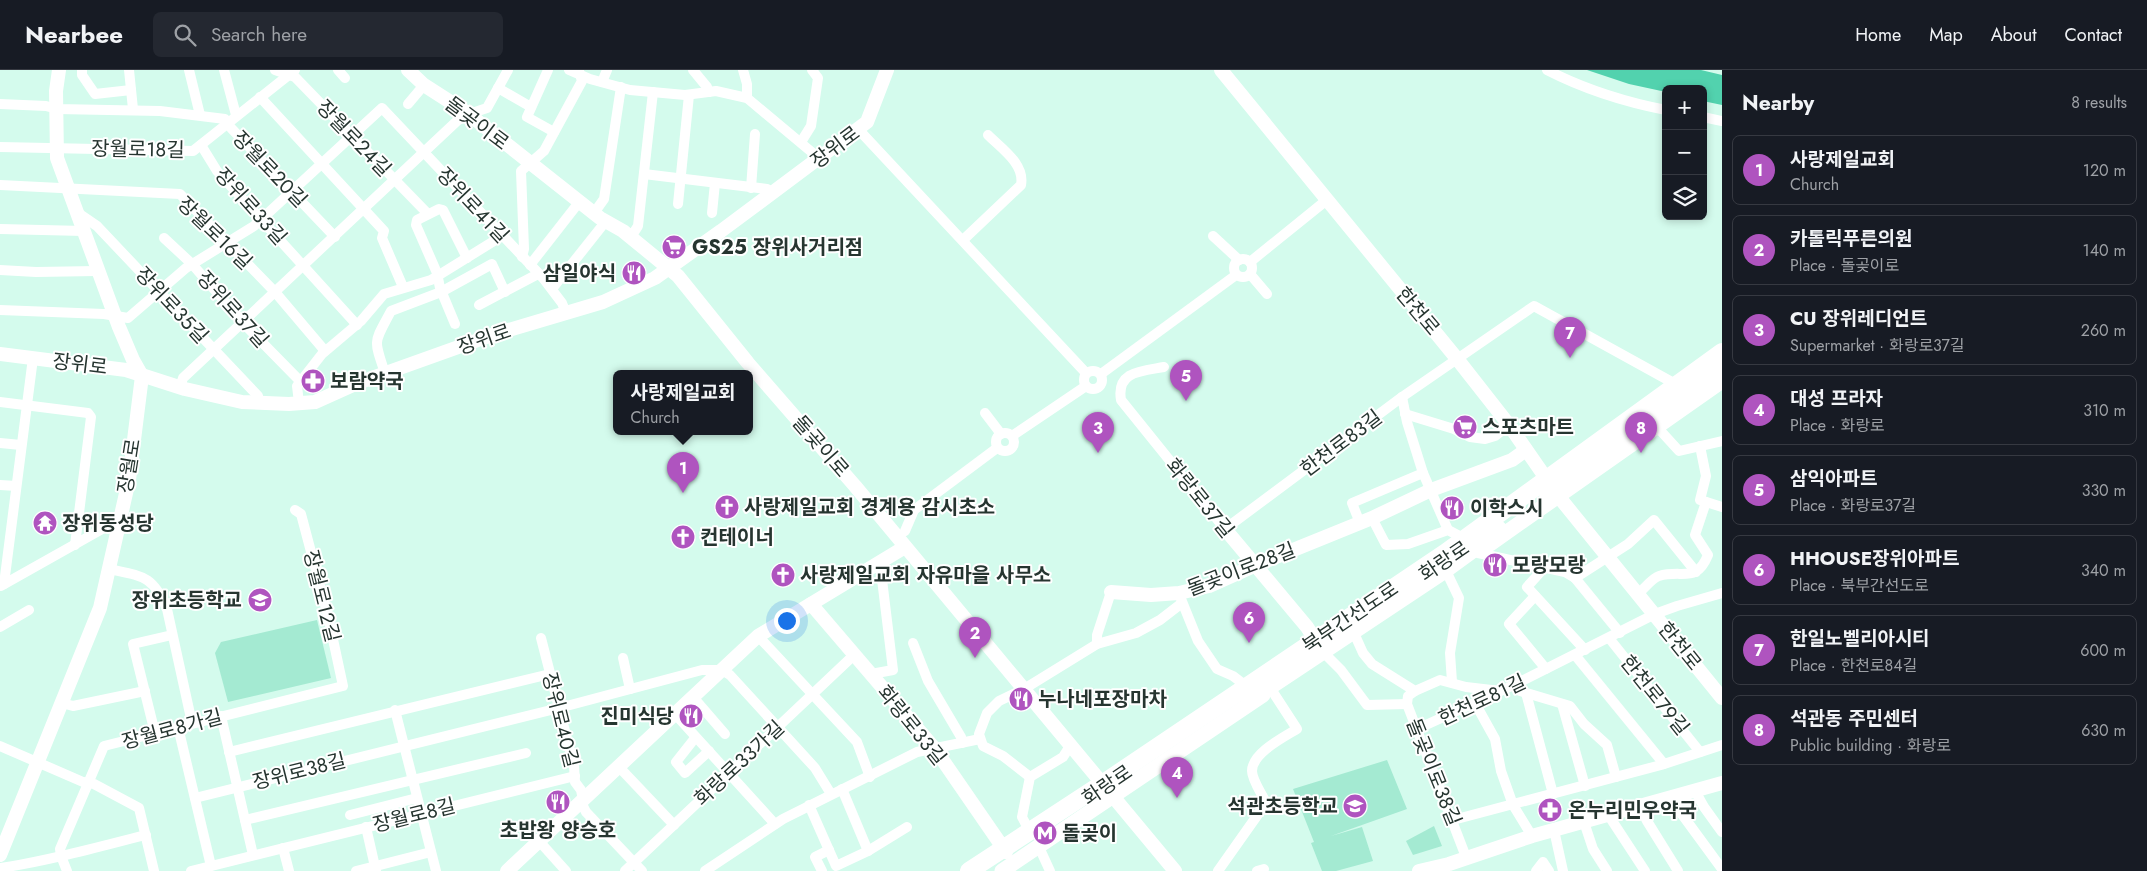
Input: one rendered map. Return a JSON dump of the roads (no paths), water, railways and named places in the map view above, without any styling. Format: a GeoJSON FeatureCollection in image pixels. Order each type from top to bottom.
{"type":"FeatureCollection","features":[{"type":"Feature","properties":{"kind":"highway","name":"북부간선도로"},"geometry":{"type":"LineString","coordinates":[[969,871],[1108,780],[1445,553],[1722,352]]}},
{"type":"Feature","properties":{"kind":"highway","name":"북부간선도로"},"geometry":{"type":"LineString","coordinates":[[988,871],[1444,570],[1722,368]]}},
{"type":"Feature","properties":{"kind":"main road","name":"화랑로"},"geometry":{"type":"LineString","coordinates":[[1110,791],[1271,689],[1322,649],[1354,634],[1447,573],[1517,507],[1722,356]]}},
{"type":"Feature","properties":{"kind":"main road","name":"화랑로"},"geometry":{"type":"LineString","coordinates":[[1002,871],[1035,841],[1253,691],[1322,649],[1474,548],[1528,519],[1722,381]]}},
{"type":"Feature","properties":{"kind":"main road","name":"화랑로"},"geometry":{"type":"LineString","coordinates":[[976,871],[1006,852],[1035,841]]}},
{"type":"Feature","properties":{"kind":"street"},"geometry":{"type":"LineString","coordinates":[[82,70],[82,75],[95,94],[131,90]]}},
{"type":"Feature","properties":{"kind":"street"},"geometry":{"type":"LineString","coordinates":[[128,70],[133,109]]}},
{"type":"Feature","properties":{"kind":"street"},"geometry":{"type":"LineString","coordinates":[[189,70],[200,115]]}},
{"type":"Feature","properties":{"kind":"street"},"geometry":{"type":"LineString","coordinates":[[224,70],[236,116]]}},
{"type":"Feature","properties":{"kind":"street","name":"장월로24길"},"geometry":{"type":"LineString","coordinates":[[275,70],[292,72],[351,136],[428,214]]}},
{"type":"Feature","properties":{"kind":"street","name":"돌곶이로"},"geometry":{"type":"LineString","coordinates":[[408,70],[424,85],[469,114],[529,163],[606,221],[631,237],[678,276],[748,363],[855,486],[1175,871]]}},
{"type":"Feature","properties":{"kind":"street"},"geometry":{"type":"LineString","coordinates":[[180,387],[183,378],[457,121],[469,114],[487,108],[508,70]]}},
{"type":"Feature","properties":{"kind":"street"},"geometry":{"type":"LineString","coordinates":[[529,112],[548,70]]}},
{"type":"Feature","properties":{"kind":"street"},"geometry":{"type":"LineString","coordinates":[[569,70],[580,72],[602,82],[621,87],[689,95],[716,91],[747,98],[820,159]]}},
{"type":"Feature","properties":{"kind":"street"},"geometry":{"type":"LineString","coordinates":[[602,82],[607,70]]}},
{"type":"Feature","properties":{"kind":"street"},"geometry":{"type":"LineString","coordinates":[[693,70],[709,92]]}},
{"type":"Feature","properties":{"kind":"street"},"geometry":{"type":"LineString","coordinates":[[743,70],[748,84],[747,98]]}},
{"type":"Feature","properties":{"kind":"street"},"geometry":{"type":"LineString","coordinates":[[801,142],[810,126],[818,78],[812,70]]}},
{"type":"Feature","properties":{"kind":"street","name":"장위로"},"geometry":{"type":"LineString","coordinates":[[0,354],[126,370],[180,387],[242,402],[315,402],[355,384],[492,335],[603,302],[655,278],[820,159],[867,122],[887,70]]}},
{"type":"Feature","properties":{"kind":"street","name":"한천로"},"geometry":{"type":"LineString","coordinates":[[1221,70],[1328,199],[1402,294],[1458,360],[1509,425],[1559,497],[1656,614],[1722,698]]}},
{"type":"Feature","properties":{"kind":"street"},"geometry":{"type":"LineString","coordinates":[[1547,70],[1614,100],[1662,109]]}},
{"type":"Feature","properties":{"kind":"street"},"geometry":{"type":"LineString","coordinates":[[57,72],[57,158],[97,271],[132,360],[142,376]]}},
{"type":"Feature","properties":{"kind":"street","name":"장월로18길"},"geometry":{"type":"LineString","coordinates":[[0,147],[193,151],[292,72]]}},
{"type":"Feature","properties":{"kind":"street","name":"돌곶이로"},"geometry":{"type":"LineString","coordinates":[[529,163],[544,151],[582,80],[580,72]]}},
{"type":"Feature","properties":{"kind":"street","name":"돌곶이로"},"geometry":{"type":"LineString","coordinates":[[408,104],[424,85]]}},
{"type":"Feature","properties":{"kind":"street"},"geometry":{"type":"LineString","coordinates":[[594,212],[604,199],[621,87]]}},
{"type":"Feature","properties":{"kind":"street"},"geometry":{"type":"LineString","coordinates":[[498,88],[554,132]]}},
{"type":"Feature","properties":{"kind":"street"},"geometry":{"type":"LineString","coordinates":[[631,237],[638,226],[653,92]]}},
{"type":"Feature","properties":{"kind":"street"},"geometry":{"type":"LineString","coordinates":[[678,204],[689,95]]}},
{"type":"Feature","properties":{"kind":"street"},"geometry":{"type":"LineString","coordinates":[[260,96],[384,231],[382,238],[403,288]]}},
{"type":"Feature","properties":{"kind":"street"},"geometry":{"type":"LineString","coordinates":[[0,104],[46,106],[56,109]]}},
{"type":"Feature","properties":{"kind":"street","name":"장위로41길"},"geometry":{"type":"LineString","coordinates":[[351,136],[382,108],[552,289],[562,303],[566,313]]}},
{"type":"Feature","properties":{"kind":"street","name":"장월로20길"},"geometry":{"type":"LineString","coordinates":[[56,109],[133,109],[225,119],[231,128],[334,236]]}},
{"type":"Feature","properties":{"kind":"street"},"geometry":{"type":"LineString","coordinates":[[1707,118],[1722,121]]}},
{"type":"Feature","properties":{"kind":"street"},"geometry":{"type":"LineString","coordinates":[[858,129],[1086,373]]}},
{"type":"Feature","properties":{"kind":"street"},"geometry":{"type":"LineString","coordinates":[[751,188],[755,134]]}},
{"type":"Feature","properties":{"kind":"street"},"geometry":{"type":"LineString","coordinates":[[0,310],[104,314],[128,318],[192,264],[262,219],[351,136]]}},
{"type":"Feature","properties":{"kind":"street"},"geometry":{"type":"LineString","coordinates":[[962,240],[1021,185],[1022,174],[1018,166],[988,136]]}},
{"type":"Feature","properties":{"kind":"street","name":"장위로33길"},"geometry":{"type":"LineString","coordinates":[[201,145],[217,171],[357,325]]}},
{"type":"Feature","properties":{"kind":"street","name":"장위로41길"},"geometry":{"type":"LineString","coordinates":[[522,257],[524,248],[521,171],[529,163]]}},
{"type":"Feature","properties":{"kind":"street"},"geometry":{"type":"LineString","coordinates":[[644,174],[766,190],[773,193]]}},
{"type":"Feature","properties":{"kind":"street"},"geometry":{"type":"LineString","coordinates":[[712,213],[715,183]]}},
{"type":"Feature","properties":{"kind":"street"},"geometry":{"type":"LineString","coordinates":[[0,185],[68,189]]}},
{"type":"Feature","properties":{"kind":"street","name":"장월로16길"},"geometry":{"type":"LineString","coordinates":[[68,189],[180,194],[275,292],[325,351]]}},
{"type":"Feature","properties":{"kind":"street"},"geometry":{"type":"LineString","coordinates":[[1250,262],[1328,199]]}},
{"type":"Feature","properties":{"kind":"street"},"geometry":{"type":"LineString","coordinates":[[530,265],[580,201]]}},
{"type":"Feature","properties":{"kind":"street"},"geometry":{"type":"LineString","coordinates":[[455,324],[441,292],[436,277],[437,273],[416,225],[417,220],[439,209],[444,210],[467,258]]}},
{"type":"Feature","properties":{"kind":"street","name":"장위로35길"},"geometry":{"type":"LineString","coordinates":[[78,213],[97,226],[258,396],[260,403]]}},
{"type":"Feature","properties":{"kind":"street"},"geometry":{"type":"LineString","coordinates":[[552,289],[606,221]]}},
{"type":"Feature","properties":{"kind":"street"},"geometry":{"type":"LineString","coordinates":[[0,228],[84,231]]}},
{"type":"Feature","properties":{"kind":"street"},"geometry":{"type":"LineString","coordinates":[[299,403],[297,386],[300,381],[325,351],[357,325],[384,294],[436,277],[502,236]]}},
{"type":"Feature","properties":{"kind":"street"},"geometry":{"type":"LineString","coordinates":[[1212,236],[1238,260]]}},
{"type":"Feature","properties":{"kind":"street","name":"장위로37길"},"geometry":{"type":"LineString","coordinates":[[164,238],[192,264],[244,321],[247,327],[300,381]]}},
{"type":"Feature","properties":{"kind":"street"},"geometry":{"type":"LineString","coordinates":[[1245,259],[1250,262],[1252,268],[1250,274],[1244,277],[1236,275],[1233,267],[1238,260],[1245,259]]}},
{"type":"Feature","properties":{"kind":"street"},"geometry":{"type":"LineString","coordinates":[[385,373],[375,346],[376,340],[391,311],[441,292],[492,264],[505,292]]}},
{"type":"Feature","properties":{"kind":"street"},"geometry":{"type":"LineString","coordinates":[[0,270],[36,272],[97,271]]}},
{"type":"Feature","properties":{"kind":"street","name":"장위로"},"geometry":{"type":"LineString","coordinates":[[479,305],[538,274]]}},
{"type":"Feature","properties":{"kind":"street"},"geometry":{"type":"LineString","coordinates":[[1250,274],[1267,294]]}},
{"type":"Feature","properties":{"kind":"street"},"geometry":{"type":"LineString","coordinates":[[1101,374],[1236,275]]}},
{"type":"Feature","properties":{"kind":"street","name":"한천로83길"},"geometry":{"type":"LineString","coordinates":[[1225,529],[1402,397],[1534,306],[1680,386]]}},
{"type":"Feature","properties":{"kind":"street"},"geometry":{"type":"LineString","coordinates":[[2,585],[5,530],[16,486],[33,358]]}},
{"type":"Feature","properties":{"kind":"street","name":"화랑로37길"},"geometry":{"type":"LineString","coordinates":[[1164,367],[1134,373],[1128,377],[1122,384],[1120,391],[1122,400],[1225,529],[1307,627],[1322,649]]}},
{"type":"Feature","properties":{"kind":"street"},"geometry":{"type":"LineString","coordinates":[[1086,373],[1095,370],[1101,374],[1103,380],[1100,386],[1095,389],[1086,386]]}},
{"type":"Feature","properties":{"kind":"street"},"geometry":{"type":"LineString","coordinates":[[1086,373],[1084,381],[1086,386]]}},
{"type":"Feature","properties":{"kind":"street","name":"장월로"},"geometry":{"type":"LineString","coordinates":[[0,856],[100,608],[129,480],[142,376]]}},
{"type":"Feature","properties":{"kind":"street"},"geometry":{"type":"LineString","coordinates":[[1012,436],[1086,386]]}},
{"type":"Feature","properties":{"kind":"street"},"geometry":{"type":"LineString","coordinates":[[1680,386],[1697,399]]}},
{"type":"Feature","properties":{"kind":"street"},"geometry":{"type":"LineString","coordinates":[[1402,397],[1405,414],[1423,473],[1448,530],[1474,548]]}},
{"type":"Feature","properties":{"kind":"street"},"geometry":{"type":"LineString","coordinates":[[0,402],[88,413],[91,417],[75,545]]}},
{"type":"Feature","properties":{"kind":"street"},"geometry":{"type":"LineString","coordinates":[[985,413],[1000,434]]}},
{"type":"Feature","properties":{"kind":"street"},"geometry":{"type":"LineString","coordinates":[[1405,414],[1454,429],[1470,437],[1485,439],[1495,436],[1509,425]]}},
{"type":"Feature","properties":{"kind":"street"},"geometry":{"type":"LineString","coordinates":[[1658,428],[1679,451],[1722,441]]}},
{"type":"Feature","properties":{"kind":"street"},"geometry":{"type":"LineString","coordinates":[[1007,433],[1012,436],[1014,446],[1003,452],[997,448],[995,441],[1000,434],[1007,433]]}},
{"type":"Feature","properties":{"kind":"street"},"geometry":{"type":"LineString","coordinates":[[0,442],[21,445]]}},
{"type":"Feature","properties":{"kind":"street"},"geometry":{"type":"LineString","coordinates":[[1700,446],[1706,476],[1700,500],[1722,508]]}},
{"type":"Feature","properties":{"kind":"street"},"geometry":{"type":"LineString","coordinates":[[905,531],[914,510],[997,448]]}},
{"type":"Feature","properties":{"kind":"street","name":"돌곶이로28길"},"geometry":{"type":"LineString","coordinates":[[980,739],[979,734],[987,713],[999,701],[1024,689],[1097,644],[1136,633],[1160,620],[1181,598],[1256,564],[1366,520],[1431,490],[1512,460],[1526,450]]}},
{"type":"Feature","properties":{"kind":"street"},"geometry":{"type":"LineString","coordinates":[[1423,473],[1352,504],[1386,545],[1408,544],[1448,530]]}},
{"type":"Feature","properties":{"kind":"street"},"geometry":{"type":"LineString","coordinates":[[0,485],[16,486]]}},
{"type":"Feature","properties":{"kind":"street"},"geometry":{"type":"LineString","coordinates":[[1638,594],[1658,576],[1696,572],[1703,568],[1708,555],[1695,535],[1706,502]]}},
{"type":"Feature","properties":{"kind":"street"},"geometry":{"type":"LineString","coordinates":[[1517,507],[1526,511],[1528,519]]}},
{"type":"Feature","properties":{"kind":"street","name":"장월로12길"},"geometry":{"type":"LineString","coordinates":[[295,510],[301,514],[328,616],[343,686]]}},
{"type":"Feature","properties":{"kind":"street"},"geometry":{"type":"LineString","coordinates":[[2,585],[120,519]]}},
{"type":"Feature","properties":{"kind":"street"},"geometry":{"type":"LineString","coordinates":[[1620,633],[1575,578],[1628,544],[1654,520],[1696,572]]}},
{"type":"Feature","properties":{"kind":"street"},"geometry":{"type":"LineString","coordinates":[[507,871],[758,636],[905,547]]}},
{"type":"Feature","properties":{"kind":"street","name":"화랑로"},"geometry":{"type":"LineString","coordinates":[[1474,548],[1565,572],[1575,578]]}},
{"type":"Feature","properties":{"kind":"street"},"geometry":{"type":"LineString","coordinates":[[871,674],[893,670],[880,562]]}},
{"type":"Feature","properties":{"kind":"street"},"geometry":{"type":"LineString","coordinates":[[1545,567],[1527,587],[1585,650]]}},
{"type":"Feature","properties":{"kind":"street"},"geometry":{"type":"LineString","coordinates":[[109,569],[148,579],[160,591],[166,609],[192,723]]}},
{"type":"Feature","properties":{"kind":"street","name":"화랑로"},"geometry":{"type":"LineString","coordinates":[[1447,573],[1459,598],[1450,653],[1452,682]]}},
{"type":"Feature","properties":{"kind":"street","name":"돌곶이로28길"},"geometry":{"type":"LineString","coordinates":[[1097,644],[1097,635],[1111,592],[1181,598]]}},
{"type":"Feature","properties":{"kind":"street","name":"한천로81길"},"geometry":{"type":"LineString","coordinates":[[1417,730],[1516,684],[1656,614],[1677,606],[1722,594]]}},
{"type":"Feature","properties":{"kind":"street","name":"한천로81길"},"geometry":{"type":"LineString","coordinates":[[1535,596],[1509,624],[1546,669]]}},
{"type":"Feature","properties":{"kind":"street"},"geometry":{"type":"LineString","coordinates":[[1181,598],[1198,641],[1217,669],[1239,680],[1253,691]]}},
{"type":"Feature","properties":{"kind":"street","name":"화랑로33길"},"geometry":{"type":"LineString","coordinates":[[811,604],[935,749],[1006,852]]}},
{"type":"Feature","properties":{"kind":"street"},"geometry":{"type":"LineString","coordinates":[[0,627],[29,610]]}},
{"type":"Feature","properties":{"kind":"street"},"geometry":{"type":"LineString","coordinates":[[1354,634],[1372,664],[1415,691]]}},
{"type":"Feature","properties":{"kind":"street"},"geometry":{"type":"LineString","coordinates":[[155,733],[133,644],[172,635]]}},
{"type":"Feature","properties":{"kind":"street"},"geometry":{"type":"LineString","coordinates":[[758,636],[857,742],[870,776]]}},
{"type":"Feature","properties":{"kind":"street","name":"장위로40길"},"geometry":{"type":"LineString","coordinates":[[541,638],[575,782],[581,790],[586,812],[642,871]]}},
{"type":"Feature","properties":{"kind":"street","name":"한천로79길"},"geometry":{"type":"LineString","coordinates":[[1609,638],[1700,752]]}},
{"type":"Feature","properties":{"kind":"street"},"geometry":{"type":"LineString","coordinates":[[913,643],[928,681],[961,736],[962,743]]}},
{"type":"Feature","properties":{"kind":"street","name":"돌곶이로38길"},"geometry":{"type":"LineString","coordinates":[[1322,649],[1341,670],[1367,705],[1407,704],[1466,857]]}},
{"type":"Feature","properties":{"kind":"street","name":"화랑로33가길"},"geometry":{"type":"LineString","coordinates":[[625,871],[854,655]]}},
{"type":"Feature","properties":{"kind":"street","name":"한천로79길"},"geometry":{"type":"LineString","coordinates":[[1575,655],[1664,764]]}},
{"type":"Feature","properties":{"kind":"street"},"geometry":{"type":"LineString","coordinates":[[623,658],[630,689]]}},
{"type":"Feature","properties":{"kind":"street","name":"장위로38길"},"geometry":{"type":"LineString","coordinates":[[195,798],[236,786],[559,708],[702,670],[722,670]]}},
{"type":"Feature","properties":{"kind":"street"},"geometry":{"type":"LineString","coordinates":[[722,670],[730,675],[815,768],[831,794]]}},
{"type":"Feature","properties":{"kind":"street","name":"장위로38길"},"geometry":{"type":"LineString","coordinates":[[229,752],[395,710],[550,674]]}},
{"type":"Feature","properties":{"kind":"street"},"geometry":{"type":"LineString","coordinates":[[1407,704],[1408,696],[1440,680],[1466,687],[1501,691]]}},
{"type":"Feature","properties":{"kind":"street"},"geometry":{"type":"LineString","coordinates":[[1516,684],[1520,691],[1570,706],[1584,724],[1607,745],[1616,777]]}},
{"type":"Feature","properties":{"kind":"street","name":"장월로8가길"},"geometry":{"type":"LineString","coordinates":[[61,856],[60,849],[104,746],[343,686]]}},
{"type":"Feature","properties":{"kind":"street"},"geometry":{"type":"LineString","coordinates":[[1218,871],[1266,803],[1252,772],[1254,763],[1264,750],[1297,729],[1271,689]]}},
{"type":"Feature","properties":{"kind":"street"},"geometry":{"type":"LineString","coordinates":[[62,703],[73,706],[145,691]]}},
{"type":"Feature","properties":{"kind":"street"},"geometry":{"type":"LineString","coordinates":[[1526,693],[1553,794]]}},
{"type":"Feature","properties":{"kind":"street"},"geometry":{"type":"LineString","coordinates":[[693,698],[725,734]]}},
{"type":"Feature","properties":{"kind":"street"},"geometry":{"type":"LineString","coordinates":[[1475,703],[1495,739],[1513,805],[1532,836]]}},
{"type":"Feature","properties":{"kind":"street"},"geometry":{"type":"LineString","coordinates":[[1562,704],[1585,786]]}},
{"type":"Feature","properties":{"kind":"street"},"geometry":{"type":"LineString","coordinates":[[395,710],[436,871]]}},
{"type":"Feature","properties":{"kind":"street"},"geometry":{"type":"LineString","coordinates":[[675,714],[775,824]]}},
{"type":"Feature","properties":{"kind":"street"},"geometry":{"type":"LineString","coordinates":[[221,716],[253,855]]}},
{"type":"Feature","properties":{"kind":"street"},"geometry":{"type":"LineString","coordinates":[[178,727],[211,866]]}},
{"type":"Feature","properties":{"kind":"street"},"geometry":{"type":"LineString","coordinates":[[695,738],[676,762],[686,773],[708,751]]}},
{"type":"Feature","properties":{"kind":"street"},"geometry":{"type":"LineString","coordinates":[[705,871],[775,824],[809,805],[917,752],[980,739],[983,746],[1003,756],[1030,777]]}},
{"type":"Feature","properties":{"kind":"street","name":"한천로79길"},"geometry":{"type":"LineString","coordinates":[[1453,820],[1664,764],[1722,745]]}},
{"type":"Feature","properties":{"kind":"street"},"geometry":{"type":"LineString","coordinates":[[0,746],[88,783],[139,808],[154,871]]}},
{"type":"Feature","properties":{"kind":"street"},"geometry":{"type":"LineString","coordinates":[[1050,871],[1022,817],[1030,777],[1063,757],[1070,746]]}},
{"type":"Feature","properties":{"kind":"street","name":"장위로38길"},"geometry":{"type":"LineString","coordinates":[[245,820],[526,753]]}},
{"type":"Feature","properties":{"kind":"street"},"geometry":{"type":"LineString","coordinates":[[619,767],[674,825]]}},
{"type":"Feature","properties":{"kind":"street","name":"장월로8길"},"geometry":{"type":"LineString","coordinates":[[190,871],[575,776]]}},
{"type":"Feature","properties":{"kind":"street"},"geometry":{"type":"LineString","coordinates":[[1421,871],[1450,867],[1466,857],[1532,836],[1722,783]]}},
{"type":"Feature","properties":{"kind":"street"},"geometry":{"type":"LineString","coordinates":[[842,789],[868,852]]}},
{"type":"Feature","properties":{"kind":"street"},"geometry":{"type":"LineString","coordinates":[[1695,791],[1704,808],[1722,832]]}},
{"type":"Feature","properties":{"kind":"street"},"geometry":{"type":"LineString","coordinates":[[350,815],[417,798]]}},
{"type":"Feature","properties":{"kind":"street"},"geometry":{"type":"LineString","coordinates":[[1670,798],[1722,869]]}},
{"type":"Feature","properties":{"kind":"street"},"geometry":{"type":"LineString","coordinates":[[809,805],[836,866],[868,852],[907,827]]}},
{"type":"Feature","properties":{"kind":"street"},"geometry":{"type":"LineString","coordinates":[[1640,807],[1678,871]]}},
{"type":"Feature","properties":{"kind":"street"},"geometry":{"type":"LineString","coordinates":[[1609,816],[1645,871]]}},
{"type":"Feature","properties":{"kind":"street"},"geometry":{"type":"LineString","coordinates":[[1584,822],[1593,850],[1607,871]]}},
{"type":"Feature","properties":{"kind":"street"},"geometry":{"type":"LineString","coordinates":[[366,827],[375,869]]}},
{"type":"Feature","properties":{"kind":"street"},"geometry":{"type":"LineString","coordinates":[[1554,830],[1563,871]]}},
{"type":"Feature","properties":{"kind":"street"},"geometry":{"type":"LineString","coordinates":[[0,868],[61,856],[146,835]]}},
{"type":"Feature","properties":{"kind":"street"},"geometry":{"type":"LineString","coordinates":[[539,841],[566,871]]}},
{"type":"Feature","properties":{"kind":"street"},"geometry":{"type":"LineString","coordinates":[[283,848],[289,871]]}},
{"type":"Feature","properties":{"kind":"street"},"geometry":{"type":"LineString","coordinates":[[822,871],[815,857],[829,850]]}},
{"type":"Feature","properties":{"kind":"street"},"geometry":{"type":"LineString","coordinates":[[356,871],[375,869],[431,852]]}},
{"type":"Feature","properties":{"kind":"street"},"geometry":{"type":"LineString","coordinates":[[61,856],[67,871]]}},
{"type":"Feature","properties":{"kind":"street"},"geometry":{"type":"LineString","coordinates":[[1536,871],[1543,862],[1549,871]]}},
{"type":"Feature","properties":{"kind":"place","name":"GS25 장위사거리점"},"geometry":{"type":"Point","coordinates":[674,247]}},
{"type":"Feature","properties":{"kind":"place","name":"삼일야식"},"geometry":{"type":"Point","coordinates":[634,273]}},
{"type":"Feature","properties":{"kind":"place","name":"한일노벨리아시티"},"geometry":{"type":"Point","coordinates":[1570,358]}},
{"type":"Feature","properties":{"kind":"place","name":"보람약국"},"geometry":{"type":"Point","coordinates":[313,381]}},
{"type":"Feature","properties":{"kind":"place","name":"삼익아파트"},"geometry":{"type":"Point","coordinates":[1186,401]}},
{"type":"Feature","properties":{"kind":"place","name":"스포츠마트"},"geometry":{"type":"Point","coordinates":[1465,427]}},
{"type":"Feature","properties":{"kind":"place","name":"CU 장위레디언트"},"geometry":{"type":"Point","coordinates":[1098,453]}},
{"type":"Feature","properties":{"kind":"place","name":"석관동 주민센터"},"geometry":{"type":"Point","coordinates":[1641,453]}},
{"type":"Feature","properties":{"kind":"place","name":"사랑제일교회"},"geometry":{"type":"Point","coordinates":[683,493]}},
{"type":"Feature","properties":{"kind":"place","name":"사랑제일교회 경계용 감시초소"},"geometry":{"type":"Point","coordinates":[727,507]}},
{"type":"Feature","properties":{"kind":"place","name":"이학스시"},"geometry":{"type":"Point","coordinates":[1452,508]}},
{"type":"Feature","properties":{"kind":"place","name":"장위동성당"},"geometry":{"type":"Point","coordinates":[45,523]}},
{"type":"Feature","properties":{"kind":"place","name":"컨테이너"},"geometry":{"type":"Point","coordinates":[683,537]}},
{"type":"Feature","properties":{"kind":"place","name":"모랑모랑"},"geometry":{"type":"Point","coordinates":[1495,565]}},
{"type":"Feature","properties":{"kind":"place","name":"사랑제일교회 자유마을 사무소"},"geometry":{"type":"Point","coordinates":[783,575]}},
{"type":"Feature","properties":{"kind":"place","name":"장위초등학교"},"geometry":{"type":"Point","coordinates":[260,600]}},
{"type":"Feature","properties":{"kind":"place","name":"HHOUSE장위아파트"},"geometry":{"type":"Point","coordinates":[1249,643]}},
{"type":"Feature","properties":{"kind":"place","name":"카톨릭푸른의원"},"geometry":{"type":"Point","coordinates":[975,658]}},
{"type":"Feature","properties":{"kind":"place","name":"누나네포장마차"},"geometry":{"type":"Point","coordinates":[1021,699]}},
{"type":"Feature","properties":{"kind":"place","name":"진미식당"},"geometry":{"type":"Point","coordinates":[691,716]}},
{"type":"Feature","properties":{"kind":"place","name":"대성 프라자"},"geometry":{"type":"Point","coordinates":[1177,798]}},
{"type":"Feature","properties":{"kind":"place","name":"초밥왕 양승호"},"geometry":{"type":"Point","coordinates":[558,802]}},
{"type":"Feature","properties":{"kind":"place","name":"석관초등학교"},"geometry":{"type":"Point","coordinates":[1355,806]}},
{"type":"Feature","properties":{"kind":"place","name":"온누리민우약국"},"geometry":{"type":"Point","coordinates":[1550,810]}},
{"type":"Feature","properties":{"kind":"place","name":"돌곶이"},"geometry":{"type":"Point","coordinates":[1045,833]}}]}
